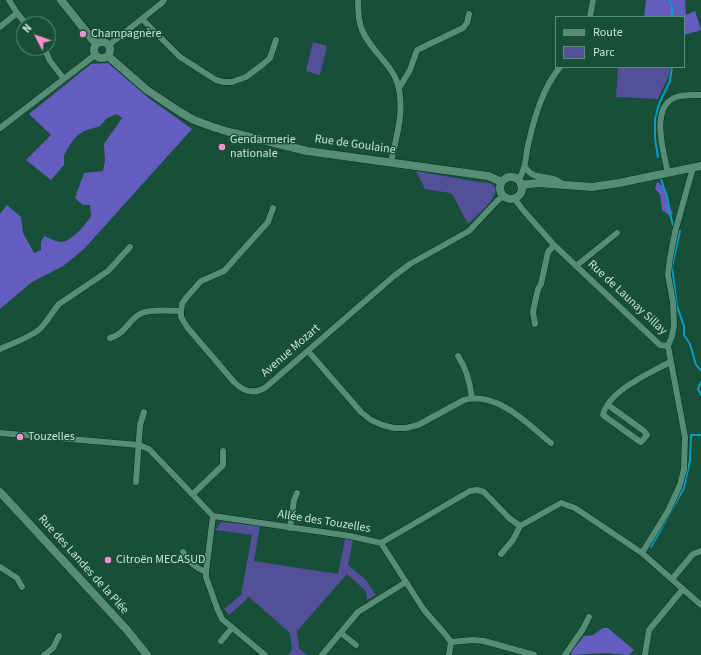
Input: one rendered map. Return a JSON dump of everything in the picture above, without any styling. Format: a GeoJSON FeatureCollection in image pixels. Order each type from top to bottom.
{"type":"FeatureCollection","features":[{"type":"Feature","properties":{"kind":"street"},"geometry":{"type":"LineString","coordinates":[[9,0],[19,16]]}},
{"type":"Feature","properties":{"kind":"street"},"geometry":{"type":"LineString","coordinates":[[61,0],[96,44]]}},
{"type":"Feature","properties":{"kind":"street"},"geometry":{"type":"LineString","coordinates":[[109,45],[164,0]]}},
{"type":"Feature","properties":{"kind":"street"},"geometry":{"type":"LineString","coordinates":[[358,0],[358,12],[362,30],[366,38],[395,76],[399,88],[402,109],[390,162]]}},
{"type":"Feature","properties":{"kind":"street"},"geometry":{"type":"LineString","coordinates":[[590,16],[593,0]]}},
{"type":"Feature","properties":{"kind":"street"},"geometry":{"type":"LineString","coordinates":[[0,27],[17,13]]}},
{"type":"Feature","properties":{"kind":"street"},"geometry":{"type":"LineString","coordinates":[[399,88],[410,70],[417,50],[463,28],[467,23],[468,14]]}},
{"type":"Feature","properties":{"kind":"street"},"geometry":{"type":"LineString","coordinates":[[142,19],[180,57],[216,80],[224,82],[232,82],[246,76],[262,65],[270,58],[276,40]]}},
{"type":"Feature","properties":{"kind":"street"},"geometry":{"type":"LineString","coordinates":[[96,44],[102,42],[109,45]]}},
{"type":"Feature","properties":{"kind":"street"},"geometry":{"type":"LineString","coordinates":[[95,55],[94,51],[96,44]]}},
{"type":"Feature","properties":{"kind":"street"},"geometry":{"type":"LineString","coordinates":[[95,55],[103,59],[108,56],[110,50],[109,45]]}},
{"type":"Feature","properties":{"kind":"street"},"geometry":{"type":"LineString","coordinates":[[0,128],[95,55]]}},
{"type":"Feature","properties":{"kind":"street"},"geometry":{"type":"LineString","coordinates":[[48,56],[64,80]]}},
{"type":"Feature","properties":{"kind":"street","name":"Rue de Goulaine"},"geometry":{"type":"LineString","coordinates":[[108,56],[147,90],[194,120],[213,127],[307,151],[488,176],[502,182]]}},
{"type":"Feature","properties":{"kind":"street"},"geometry":{"type":"LineString","coordinates":[[559,68],[550,82],[539,104],[529,140],[525,167],[520,183],[519,194],[514,198],[504,196],[500,191],[502,182],[510,177],[520,183],[592,187],[701,166]]}},
{"type":"Feature","properties":{"kind":"street"},"geometry":{"type":"LineString","coordinates":[[668,173],[661,129],[664,108],[672,98],[678,96],[701,95]]}},
{"type":"Feature","properties":{"kind":"street"},"geometry":{"type":"LineString","coordinates":[[525,167],[531,175],[555,179],[566,186]]}},
{"type":"Feature","properties":{"kind":"street","name":"Rue de Launay Sillay"},"geometry":{"type":"LineString","coordinates":[[514,198],[554,245],[660,345],[668,346],[674,326],[673,302],[668,275],[670,258],[675,232],[692,171],[691,168]]}},
{"type":"Feature","properties":{"kind":"street","name":"Avenue Mozart"},"geometry":{"type":"LineString","coordinates":[[181,311],[181,317],[187,327],[234,382],[241,388],[249,391],[257,391],[266,387],[394,276],[410,264],[469,231],[498,200],[504,196]]}},
{"type":"Feature","properties":{"kind":"street"},"geometry":{"type":"LineString","coordinates":[[110,338],[118,336],[142,313],[148,311],[181,311],[182,304],[186,298],[201,281],[224,272],[268,222],[273,208]]}},
{"type":"Feature","properties":{"kind":"street"},"geometry":{"type":"LineString","coordinates":[[576,266],[617,233]]}},
{"type":"Feature","properties":{"kind":"street"},"geometry":{"type":"LineString","coordinates":[[535,324],[534,312],[538,290],[541,284],[548,252],[554,245]]}},
{"type":"Feature","properties":{"kind":"street"},"geometry":{"type":"LineString","coordinates":[[0,348],[41,328],[59,304],[108,271],[130,247]]}},
{"type":"Feature","properties":{"kind":"street"},"geometry":{"type":"LineString","coordinates":[[642,553],[668,511],[680,485],[684,469],[686,437],[668,346]]}},
{"type":"Feature","properties":{"kind":"street"},"geometry":{"type":"LineString","coordinates":[[308,351],[361,412],[371,420],[382,425],[394,428],[406,428],[418,425],[464,400],[472,398],[504,406],[551,442]]}},
{"type":"Feature","properties":{"kind":"street"},"geometry":{"type":"LineString","coordinates":[[458,356],[464,364],[470,384],[472,398]]}},
{"type":"Feature","properties":{"kind":"street"},"geometry":{"type":"LineString","coordinates":[[608,405],[644,431],[647,435],[644,440],[641,442],[638,441],[602,415],[608,405],[630,384],[670,362]]}},
{"type":"Feature","properties":{"kind":"street"},"geometry":{"type":"LineString","coordinates":[[136,482],[140,425],[144,412]]}},
{"type":"Feature","properties":{"kind":"street"},"geometry":{"type":"LineString","coordinates":[[0,433],[139,445],[148,449],[213,516],[206,572],[217,608],[222,619],[265,655]]}},
{"type":"Feature","properties":{"kind":"street"},"geometry":{"type":"LineString","coordinates":[[193,494],[223,465],[223,450]]}},
{"type":"Feature","properties":{"kind":"street","name":"Allée des Touzelles"},"geometry":{"type":"LineString","coordinates":[[213,516],[350,536],[381,543],[470,491],[477,490],[484,492],[509,518],[520,526]]}},
{"type":"Feature","properties":{"kind":"street","name":"Rue des Landes de la Plée"},"geometry":{"type":"LineString","coordinates":[[0,492],[127,630],[145,654]]}},
{"type":"Feature","properties":{"kind":"street"},"geometry":{"type":"LineString","coordinates":[[290,528],[294,500],[297,493]]}},
{"type":"Feature","properties":{"kind":"street"},"geometry":{"type":"LineString","coordinates":[[501,554],[513,540],[520,526],[561,503],[575,508],[642,553],[701,605]]}},
{"type":"Feature","properties":{"kind":"street"},"geometry":{"type":"LineString","coordinates":[[381,543],[424,610],[446,634],[451,642],[449,655]]}},
{"type":"Feature","properties":{"kind":"street"},"geometry":{"type":"LineString","coordinates":[[672,579],[693,554],[701,550]]}},
{"type":"Feature","properties":{"kind":"street"},"geometry":{"type":"LineString","coordinates":[[183,552],[187,559],[198,570],[206,572]]}},
{"type":"Feature","properties":{"kind":"street"},"geometry":{"type":"LineString","coordinates":[[0,567],[17,578],[22,587]]}},
{"type":"Feature","properties":{"kind":"street"},"geometry":{"type":"LineString","coordinates":[[322,655],[358,612],[406,582]]}},
{"type":"Feature","properties":{"kind":"street"},"geometry":{"type":"LineString","coordinates":[[645,655],[649,630],[683,589]]}},
{"type":"Feature","properties":{"kind":"street"},"geometry":{"type":"LineString","coordinates":[[565,655],[583,629],[589,617]]}},
{"type":"Feature","properties":{"kind":"street"},"geometry":{"type":"LineString","coordinates":[[221,641],[232,628]]}},
{"type":"Feature","properties":{"kind":"street"},"geometry":{"type":"LineString","coordinates":[[341,633],[356,645]]}},
{"type":"Feature","properties":{"kind":"street"},"geometry":{"type":"LineString","coordinates":[[44,655],[53,648],[60,636]]}},
{"type":"Feature","properties":{"kind":"street"},"geometry":{"type":"LineString","coordinates":[[451,642],[473,640],[484,641],[534,655]]}},
{"type":"Feature","properties":{"kind":"green space"},"geometry":{"type":"Polygon","coordinates":[[[313,42],[327,46],[320,75],[306,71],[313,42]]]}},
{"type":"Feature","properties":{"kind":"green space"},"geometry":{"type":"Polygon","coordinates":[[[618,68],[670,68],[669,75],[658,99],[616,97],[618,68]]]}},
{"type":"Feature","properties":{"kind":"green space"},"geometry":{"type":"Polygon","coordinates":[[[416,171],[490,183],[496,188],[495,193],[489,203],[468,224],[452,194],[425,189],[416,171]]]}},
{"type":"Feature","properties":{"kind":"green space"},"geometry":{"type":"Polygon","coordinates":[[[223,522],[260,526],[254,561],[338,574],[345,539],[353,540],[348,565],[365,579],[376,595],[367,600],[366,591],[347,574],[297,631],[299,648],[307,655],[288,655],[292,650],[290,633],[249,597],[229,615],[224,609],[241,595],[252,535],[216,530],[220,523],[223,522]]]}},
{"type":"Feature","properties":{"kind":"shaded area"},"geometry":{"type":"Polygon","coordinates":[[[646,0],[685,0],[686,15],[695,11],[701,30],[685,35],[685,16],[644,16],[646,0]]]}},
{"type":"Feature","properties":{"kind":"shaded area"},"geometry":{"type":"Polygon","coordinates":[[[108,63],[150,99],[192,129],[84,249],[63,266],[32,282],[0,309],[0,214],[7,205],[21,217],[23,233],[34,253],[41,250],[41,242],[44,236],[60,242],[64,242],[73,237],[91,216],[90,205],[83,205],[75,198],[84,173],[103,171],[105,160],[104,144],[122,118],[117,114],[107,118],[100,126],[84,131],[78,135],[64,155],[64,165],[51,180],[26,160],[51,135],[29,114],[91,64],[108,63]]]}},
{"type":"Feature","properties":{"kind":"shaded area"},"geometry":{"type":"Polygon","coordinates":[[[657,182],[666,192],[673,213],[670,216],[662,210],[660,194],[655,189],[657,182]]]}},
{"type":"Feature","properties":{"kind":"shaded area"},"geometry":{"type":"Polygon","coordinates":[[[603,628],[608,628],[634,650],[629,655],[606,653],[572,655],[571,652],[584,636],[593,635],[603,628]]]}},
{"type":"Feature","properties":{"kind":"waterway"},"geometry":{"type":"LineString","coordinates":[[669,0],[672,6],[672,16]]}},
{"type":"Feature","properties":{"kind":"waterway"},"geometry":{"type":"LineString","coordinates":[[658,157],[655,138],[655,119],[659,104],[670,81],[672,68]]}},
{"type":"Feature","properties":{"kind":"waterway"},"geometry":{"type":"LineString","coordinates":[[661,179],[668,200],[673,225]]}},
{"type":"Feature","properties":{"kind":"waterway"},"geometry":{"type":"LineString","coordinates":[[680,231],[672,267],[677,306],[684,326],[684,335],[690,344],[696,365],[701,370]]}},
{"type":"Feature","properties":{"kind":"waterway"},"geometry":{"type":"LineString","coordinates":[[701,382],[698,389],[701,395]]}},
{"type":"Feature","properties":{"kind":"waterway"},"geometry":{"type":"LineString","coordinates":[[651,547],[684,488],[690,460],[691,435],[701,435]]}},
{"type":"Feature","properties":{"kind":"place","name":"Champagnère"},"geometry":{"type":"Point","coordinates":[83,34]}},
{"type":"Feature","properties":{"kind":"place","name":"Gendarmerie nationale"},"geometry":{"type":"Point","coordinates":[222,147]}},
{"type":"Feature","properties":{"kind":"place","name":"Touzelles"},"geometry":{"type":"Point","coordinates":[20,437]}},
{"type":"Feature","properties":{"kind":"place","name":"Citroën MECASUD"},"geometry":{"type":"Point","coordinates":[108,560]}}]}
